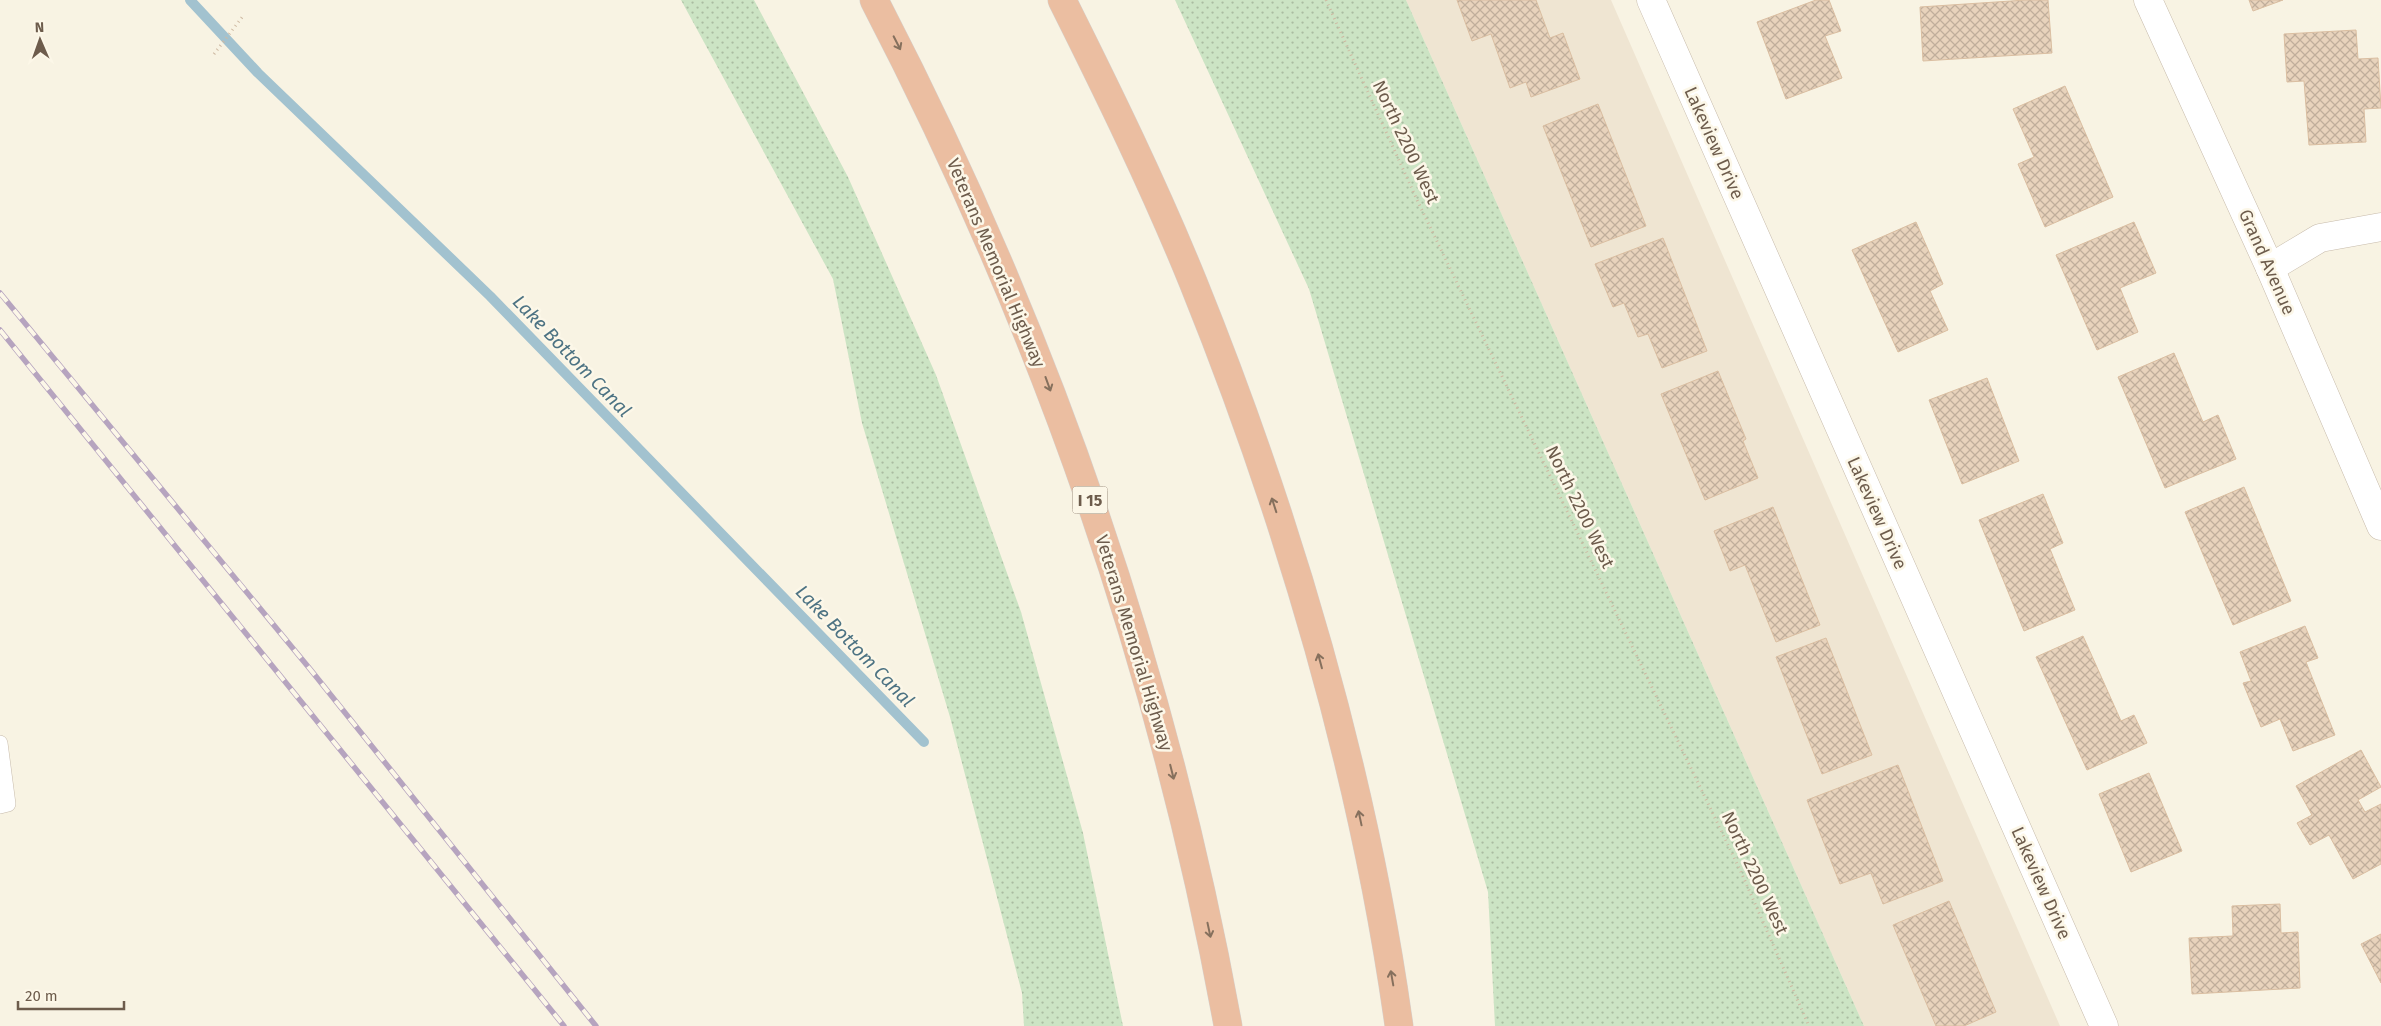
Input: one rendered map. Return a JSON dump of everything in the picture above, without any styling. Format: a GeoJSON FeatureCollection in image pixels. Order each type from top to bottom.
{"type":"FeatureCollection","features":[{"type":"Feature","properties":{"kind":"highway","name":"Veterans Memorial Highway"},"geometry":{"type":"LineString","coordinates":[[874,0],[974,204],[1025,323],[1097,520],[1162,731],[1188,836],[1228,1026]]}},
{"type":"Feature","properties":{"kind":"highway"},"geometry":{"type":"LineString","coordinates":[[1062,0],[1146,174],[1192,280],[1262,467],[1299,583],[1359,812],[1385,940],[1399,1026]]}},
{"type":"Feature","properties":{"kind":"street","name":"Lakeview Drive"},"geometry":{"type":"LineString","coordinates":[[1651,0],[2104,1026]]}},
{"type":"Feature","properties":{"kind":"street","name":"Grand Avenue"},"geometry":{"type":"LineString","coordinates":[[2148,0],[2270,268],[2381,526]]}},
{"type":"Feature","properties":{"kind":"street"},"geometry":{"type":"LineString","coordinates":[[2270,268],[2320,238],[2381,227]]}},
{"type":"Feature","properties":{"kind":"lane"},"geometry":{"type":"LineString","coordinates":[[0,743],[8,804],[0,806]]}},
{"type":"Feature","properties":{"kind":"path","name":"North 2200 West"},"geometry":{"type":"LineString","coordinates":[[1326,0],[1422,211],[1741,872],[1809,1026]]}},
{"type":"Feature","properties":{"kind":"path"},"geometry":{"type":"LineString","coordinates":[[214,54],[243,16]]}},
{"type":"Feature","properties":{"kind":"shaded area"},"geometry":{"type":"Polygon","coordinates":[[[1406,0],[1611,0],[2060,1026],[1864,1026],[1406,0]]]}},
{"type":"Feature","properties":{"kind":"green space"},"geometry":{"type":"Polygon","coordinates":[[[681,0],[754,0],[848,177],[936,375],[1021,612],[1083,833],[1123,1026],[1024,1026],[1022,993],[950,717],[862,423],[833,279],[681,0]]]}},
{"type":"Feature","properties":{"kind":"green space"},"geometry":{"type":"Polygon","coordinates":[[[1175,0],[1406,0],[1864,1026],[1495,1026],[1488,892],[1309,289],[1175,0]]]}},
{"type":"Feature","properties":{"kind":"building"},"geometry":{"type":"Polygon","coordinates":[[[1457,0],[1536,0],[1550,38],[1563,33],[1580,79],[1531,97],[1526,82],[1510,88],[1491,34],[1472,41],[1457,0]]]}},
{"type":"Feature","properties":{"kind":"building"},"geometry":{"type":"Polygon","coordinates":[[[1816,0],[1829,0],[1841,31],[1825,36],[1842,78],[1786,99],[1757,22],[1816,0]]]}},
{"type":"Feature","properties":{"kind":"building"},"geometry":{"type":"Polygon","coordinates":[[[2048,0],[2052,53],[1923,61],[1920,7],[2048,0]]]}},
{"type":"Feature","properties":{"kind":"building"},"geometry":{"type":"Polygon","coordinates":[[[2249,0],[2283,0],[2253,11],[2249,0]]]}},
{"type":"Feature","properties":{"kind":"building"},"geometry":{"type":"Polygon","coordinates":[[[2356,30],[2358,59],[2378,58],[2381,108],[2364,109],[2366,142],[2309,145],[2304,81],[2287,82],[2284,34],[2356,30]]]}},
{"type":"Feature","properties":{"kind":"building"},"geometry":{"type":"Polygon","coordinates":[[[2065,86],[2113,197],[2045,227],[2018,164],[2034,157],[2013,109],[2065,86]]]}},
{"type":"Feature","properties":{"kind":"building"},"geometry":{"type":"Polygon","coordinates":[[[1598,104],[1646,226],[1591,247],[1543,126],[1598,104]]]}},
{"type":"Feature","properties":{"kind":"building"},"geometry":{"type":"Polygon","coordinates":[[[1916,222],[1943,284],[1930,291],[1948,330],[1898,352],[1852,250],[1916,222]]]}},
{"type":"Feature","properties":{"kind":"building"},"geometry":{"type":"Polygon","coordinates":[[[2134,222],[2156,273],[2120,288],[2138,332],[2097,350],[2056,255],[2134,222]]]}},
{"type":"Feature","properties":{"kind":"building"},"geometry":{"type":"Polygon","coordinates":[[[1663,238],[1707,351],[1662,368],[1648,334],[1638,337],[1624,303],[1613,307],[1595,264],[1663,238]]]}},
{"type":"Feature","properties":{"kind":"building"},"geometry":{"type":"Polygon","coordinates":[[[2174,353],[2203,422],[2218,415],[2236,459],[2165,488],[2118,377],[2174,353]]]}},
{"type":"Feature","properties":{"kind":"building"},"geometry":{"type":"Polygon","coordinates":[[[1718,371],[1746,439],[1743,441],[1758,478],[1705,500],[1661,394],[1718,371]]]}},
{"type":"Feature","properties":{"kind":"building"},"geometry":{"type":"Polygon","coordinates":[[[1987,378],[2019,461],[1962,484],[1929,400],[1987,378]]]}},
{"type":"Feature","properties":{"kind":"building"},"geometry":{"type":"Polygon","coordinates":[[[2244,487],[2291,601],[2233,625],[2185,512],[2244,487]]]}},
{"type":"Feature","properties":{"kind":"building"},"geometry":{"type":"Polygon","coordinates":[[[2043,494],[2063,543],[2050,549],[2075,610],[2024,631],[1979,520],[2043,494]]]}},
{"type":"Feature","properties":{"kind":"building"},"geometry":{"type":"Polygon","coordinates":[[[1773,507],[1820,625],[1776,642],[1745,565],[1730,571],[1714,531],[1773,507]]]}},
{"type":"Feature","properties":{"kind":"building"},"geometry":{"type":"Polygon","coordinates":[[[2305,626],[2318,658],[2306,662],[2335,735],[2293,751],[2280,719],[2261,727],[2243,683],[2251,681],[2240,652],[2305,626]]]}},
{"type":"Feature","properties":{"kind":"building"},"geometry":{"type":"Polygon","coordinates":[[[2083,636],[2121,721],[2134,715],[2147,743],[2087,770],[2036,657],[2083,636]]]}},
{"type":"Feature","properties":{"kind":"building"},"geometry":{"type":"Polygon","coordinates":[[[1826,638],[1872,755],[1822,774],[1776,657],[1826,638]]]}},
{"type":"Feature","properties":{"kind":"building"},"geometry":{"type":"Polygon","coordinates":[[[2361,750],[2381,787],[2358,800],[2365,812],[2381,804],[2381,864],[2353,879],[2329,835],[2310,845],[2297,823],[2312,815],[2296,786],[2361,750]]]}},
{"type":"Feature","properties":{"kind":"building"},"geometry":{"type":"Polygon","coordinates":[[[1898,765],[1943,881],[1883,904],[1871,873],[1840,884],[1807,800],[1898,765]]]}},
{"type":"Feature","properties":{"kind":"building"},"geometry":{"type":"Polygon","coordinates":[[[2149,773],[2182,851],[2131,872],[2099,794],[2149,773]]]}},
{"type":"Feature","properties":{"kind":"building"},"geometry":{"type":"Polygon","coordinates":[[[1949,901],[1996,1012],[1964,1026],[1936,1026],[1893,925],[1949,901]]]}},
{"type":"Feature","properties":{"kind":"building"},"geometry":{"type":"Polygon","coordinates":[[[2280,904],[2281,933],[2298,932],[2300,988],[2192,994],[2189,938],[2233,936],[2232,906],[2280,904]]]}},
{"type":"Feature","properties":{"kind":"building"},"geometry":{"type":"Polygon","coordinates":[[[2381,934],[2381,983],[2361,944],[2381,934]]]}},
{"type":"Feature","properties":{"kind":"waterway","name":"Lake Bottom Canal"},"geometry":{"type":"LineString","coordinates":[[190,0],[258,73],[490,296],[924,742]]}},
{"type":"Feature","properties":{"kind":"railway"},"geometry":{"type":"LineString","coordinates":[[0,293],[310,669],[596,1026]]}},
{"type":"Feature","properties":{"kind":"railway"},"geometry":{"type":"LineString","coordinates":[[0,330],[564,1026]]}}]}
